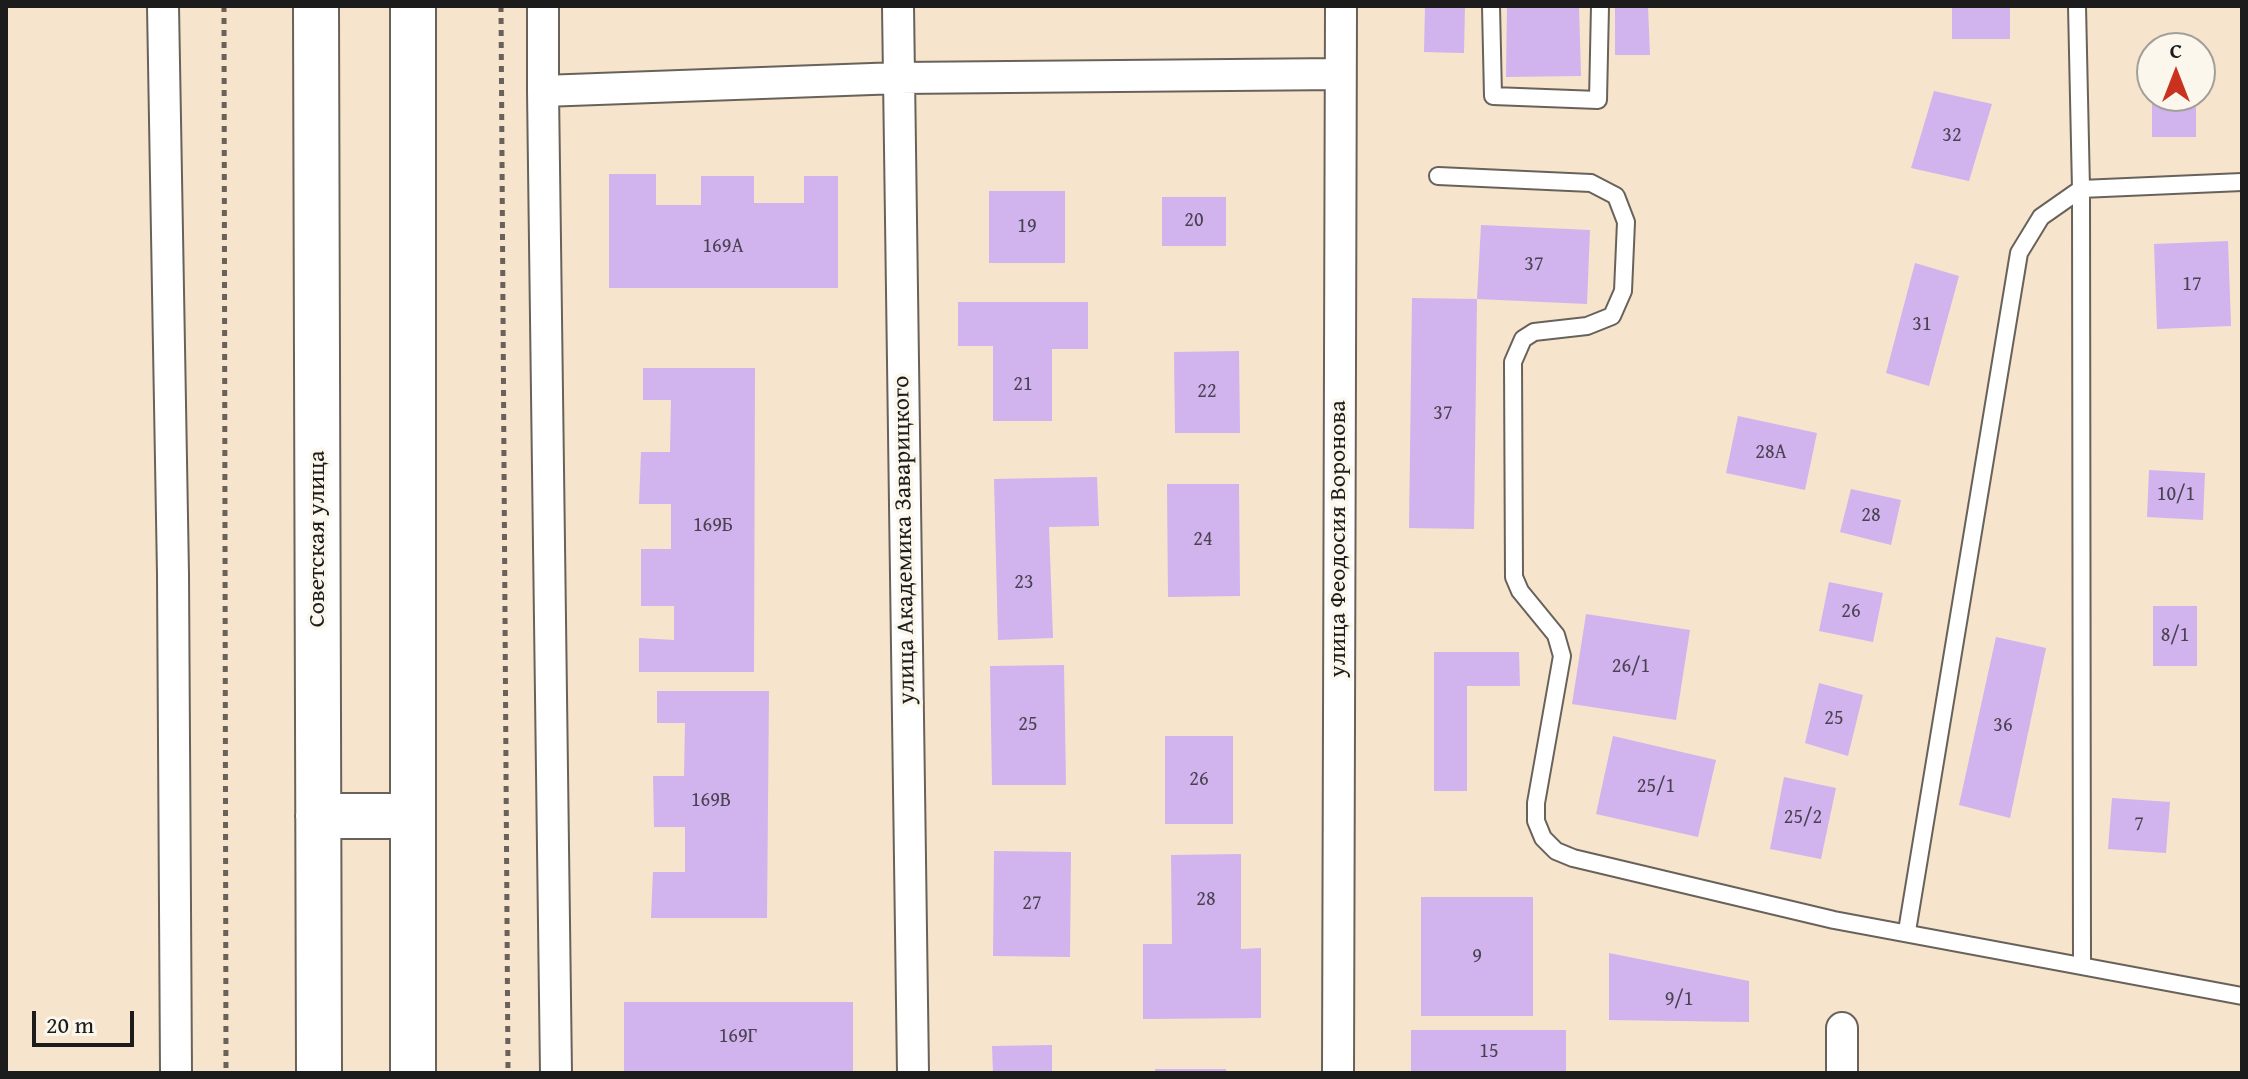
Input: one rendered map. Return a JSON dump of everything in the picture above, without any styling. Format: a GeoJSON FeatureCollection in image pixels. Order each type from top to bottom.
{"type":"FeatureCollection","features":[{"type":"Feature","properties":{"kind":"main road","name":"Советская улица"},"geometry":{"type":"LineString","coordinates":[[316,6],[319,1073]]}},
{"type":"Feature","properties":{"kind":"main road"},"geometry":{"type":"LineString","coordinates":[[413,6],[413,1073]]}},
{"type":"Feature","properties":{"kind":"main road"},"geometry":{"type":"LineString","coordinates":[[318,816],[413,816]]}},
{"type":"Feature","properties":{"kind":"street"},"geometry":{"type":"LineString","coordinates":[[163,6],[173,590],[176,1073]]}},
{"type":"Feature","properties":{"kind":"street"},"geometry":{"type":"LineString","coordinates":[[543,6],[556,1073]]}},
{"type":"Feature","properties":{"kind":"street","name":"улица Академика Заварицкого"},"geometry":{"type":"LineString","coordinates":[[898,6],[913,1073]]}},
{"type":"Feature","properties":{"kind":"street","name":"улица Феодосия Воронова"},"geometry":{"type":"LineString","coordinates":[[1338,1073],[1341,6]]}},
{"type":"Feature","properties":{"kind":"street"},"geometry":{"type":"LineString","coordinates":[[543,91],[899,78],[1340,74]]}},
{"type":"Feature","properties":{"kind":"street"},"geometry":{"type":"LineString","coordinates":[[1842,1028],[1842,1073]]}},
{"type":"Feature","properties":{"kind":"lane"},"geometry":{"type":"LineString","coordinates":[[1491,6],[1493,96],[1598,100],[1600,6]]}},
{"type":"Feature","properties":{"kind":"lane"},"geometry":{"type":"LineString","coordinates":[[2077,6],[2081,189],[2082,965]]}},
{"type":"Feature","properties":{"kind":"lane"},"geometry":{"type":"LineString","coordinates":[[1438,176],[1591,183],[1616,196],[1626,222],[1623,291],[1612,316],[1587,326],[1534,332],[1523,339],[1513,362],[1514,577],[1520,591],[1556,635],[1562,656],[1536,803],[1536,821],[1543,838],[1556,851],[1573,858],[1834,920],[1907,931],[2242,996]]}},
{"type":"Feature","properties":{"kind":"lane"},"geometry":{"type":"LineString","coordinates":[[1907,931],[2019,253],[2041,217],[2081,189],[2242,182]]}},
{"type":"Feature","properties":{"kind":"path"},"geometry":{"type":"LineString","coordinates":[[224,6],[226,1073]]}},
{"type":"Feature","properties":{"kind":"path"},"geometry":{"type":"LineString","coordinates":[[501,6],[508,1073]]}},
{"type":"Feature","properties":{"kind":"building"},"geometry":{"type":"Polygon","coordinates":[[[1425,6],[1465,6],[1464,53],[1424,52],[1425,6]]]}},
{"type":"Feature","properties":{"kind":"building"},"geometry":{"type":"Polygon","coordinates":[[[1507,6],[1579,6],[1581,76],[1506,77],[1507,6]]]}},
{"type":"Feature","properties":{"kind":"building"},"geometry":{"type":"Polygon","coordinates":[[[1615,6],[1648,6],[1650,55],[1615,55],[1615,6]]]}},
{"type":"Feature","properties":{"kind":"building"},"geometry":{"type":"Polygon","coordinates":[[[1952,6],[2010,6],[2010,39],[1952,39],[1952,6]]]}},
{"type":"Feature","properties":{"kind":"building"},"geometry":{"type":"Polygon","coordinates":[[[1934,91],[1992,104],[1969,181],[1911,168],[1934,91]]]}},
{"type":"Feature","properties":{"kind":"building"},"geometry":{"type":"Polygon","coordinates":[[[2152,112],[2196,112],[2196,137],[2152,137],[2152,112]]]}},
{"type":"Feature","properties":{"kind":"building"},"geometry":{"type":"Polygon","coordinates":[[[609,174],[656,174],[656,205],[701,205],[701,176],[754,176],[754,203],[804,203],[804,176],[838,176],[838,288],[609,288],[609,174]]]}},
{"type":"Feature","properties":{"kind":"building"},"geometry":{"type":"Polygon","coordinates":[[[989,191],[1065,191],[1065,263],[989,263],[989,191]]]}},
{"type":"Feature","properties":{"kind":"building"},"geometry":{"type":"Polygon","coordinates":[[[1162,197],[1226,197],[1226,246],[1162,246],[1162,197]]]}},
{"type":"Feature","properties":{"kind":"building"},"geometry":{"type":"Polygon","coordinates":[[[1481,225],[1590,230],[1587,304],[1477,299],[1481,225]]]}},
{"type":"Feature","properties":{"kind":"building"},"geometry":{"type":"Polygon","coordinates":[[[2228,241],[2231,326],[2157,329],[2154,244],[2228,241]]]}},
{"type":"Feature","properties":{"kind":"building"},"geometry":{"type":"Polygon","coordinates":[[[1915,263],[1959,276],[1929,386],[1886,373],[1915,263]]]}},
{"type":"Feature","properties":{"kind":"building"},"geometry":{"type":"Polygon","coordinates":[[[1412,298],[1477,299],[1474,529],[1409,528],[1412,298]]]}},
{"type":"Feature","properties":{"kind":"building"},"geometry":{"type":"Polygon","coordinates":[[[958,302],[1088,302],[1088,349],[1052,349],[1052,421],[993,421],[993,346],[958,346],[958,302]]]}},
{"type":"Feature","properties":{"kind":"building"},"geometry":{"type":"Polygon","coordinates":[[[1239,351],[1240,433],[1175,433],[1174,352],[1239,351]]]}},
{"type":"Feature","properties":{"kind":"building"},"geometry":{"type":"Polygon","coordinates":[[[643,368],[755,368],[754,672],[639,672],[639,638],[674,640],[674,606],[641,606],[641,549],[671,549],[671,504],[639,504],[641,452],[670,452],[671,400],[643,400],[643,368]]]}},
{"type":"Feature","properties":{"kind":"building"},"geometry":{"type":"Polygon","coordinates":[[[1738,416],[1817,433],[1805,490],[1726,473],[1738,416]]]}},
{"type":"Feature","properties":{"kind":"building"},"geometry":{"type":"Polygon","coordinates":[[[2149,470],[2205,473],[2203,520],[2147,517],[2149,470]]]}},
{"type":"Feature","properties":{"kind":"building"},"geometry":{"type":"Polygon","coordinates":[[[1097,477],[1099,526],[1049,527],[1053,638],[998,640],[994,479],[1097,477]]]}},
{"type":"Feature","properties":{"kind":"building"},"geometry":{"type":"Polygon","coordinates":[[[1167,484],[1239,484],[1240,596],[1168,597],[1167,484]]]}},
{"type":"Feature","properties":{"kind":"building"},"geometry":{"type":"Polygon","coordinates":[[[1851,489],[1901,500],[1891,545],[1840,532],[1851,489]]]}},
{"type":"Feature","properties":{"kind":"building"},"geometry":{"type":"Polygon","coordinates":[[[1829,582],[1883,593],[1873,642],[1819,631],[1829,582]]]}},
{"type":"Feature","properties":{"kind":"building"},"geometry":{"type":"Polygon","coordinates":[[[2153,606],[2197,606],[2197,666],[2153,666],[2153,606]]]}},
{"type":"Feature","properties":{"kind":"building"},"geometry":{"type":"Polygon","coordinates":[[[1586,614],[1690,630],[1676,720],[1572,704],[1586,614]]]}},
{"type":"Feature","properties":{"kind":"building"},"geometry":{"type":"Polygon","coordinates":[[[1996,637],[2046,648],[2010,818],[1959,805],[1996,637]]]}},
{"type":"Feature","properties":{"kind":"building"},"geometry":{"type":"Polygon","coordinates":[[[1434,652],[1519,652],[1520,686],[1467,686],[1467,791],[1434,791],[1434,652]]]}},
{"type":"Feature","properties":{"kind":"building"},"geometry":{"type":"Polygon","coordinates":[[[1064,665],[1066,785],[992,785],[990,666],[1064,665]]]}},
{"type":"Feature","properties":{"kind":"building"},"geometry":{"type":"Polygon","coordinates":[[[1819,683],[1863,695],[1848,756],[1805,743],[1819,683]]]}},
{"type":"Feature","properties":{"kind":"building"},"geometry":{"type":"Polygon","coordinates":[[[657,691],[769,691],[767,918],[651,918],[653,872],[685,872],[685,827],[654,827],[653,776],[684,776],[685,723],[657,723],[657,691]]]}},
{"type":"Feature","properties":{"kind":"building"},"geometry":{"type":"Polygon","coordinates":[[[1165,736],[1233,736],[1233,824],[1165,824],[1165,736]]]}},
{"type":"Feature","properties":{"kind":"building"},"geometry":{"type":"Polygon","coordinates":[[[1613,736],[1716,760],[1698,837],[1596,814],[1613,736]]]}},
{"type":"Feature","properties":{"kind":"building"},"geometry":{"type":"Polygon","coordinates":[[[1784,777],[1836,788],[1821,859],[1770,849],[1784,777]]]}},
{"type":"Feature","properties":{"kind":"building"},"geometry":{"type":"Polygon","coordinates":[[[2112,798],[2170,802],[2166,853],[2108,849],[2112,798]]]}},
{"type":"Feature","properties":{"kind":"building"},"geometry":{"type":"Polygon","coordinates":[[[994,851],[1071,852],[1070,957],[993,956],[994,851]]]}},
{"type":"Feature","properties":{"kind":"building"},"geometry":{"type":"Polygon","coordinates":[[[1241,854],[1241,949],[1261,948],[1261,1018],[1143,1019],[1143,944],[1172,944],[1171,855],[1241,854]]]}},
{"type":"Feature","properties":{"kind":"building"},"geometry":{"type":"Polygon","coordinates":[[[1421,897],[1533,897],[1533,1016],[1421,1016],[1421,897]]]}},
{"type":"Feature","properties":{"kind":"building"},"geometry":{"type":"Polygon","coordinates":[[[1609,953],[1749,981],[1749,1022],[1609,1020],[1609,953]]]}},
{"type":"Feature","properties":{"kind":"building"},"geometry":{"type":"Polygon","coordinates":[[[624,1002],[853,1002],[853,1073],[624,1073],[624,1002]]]}},
{"type":"Feature","properties":{"kind":"building"},"geometry":{"type":"Polygon","coordinates":[[[1411,1030],[1566,1030],[1566,1073],[1411,1073],[1411,1030]]]}},
{"type":"Feature","properties":{"kind":"building"},"geometry":{"type":"Polygon","coordinates":[[[1052,1045],[1052,1073],[993,1073],[992,1046],[1052,1045]]]}},
{"type":"Feature","properties":{"kind":"building"},"geometry":{"type":"Polygon","coordinates":[[[1155,1069],[1226,1069],[1226,1073],[1155,1073],[1155,1069]]]}}]}
